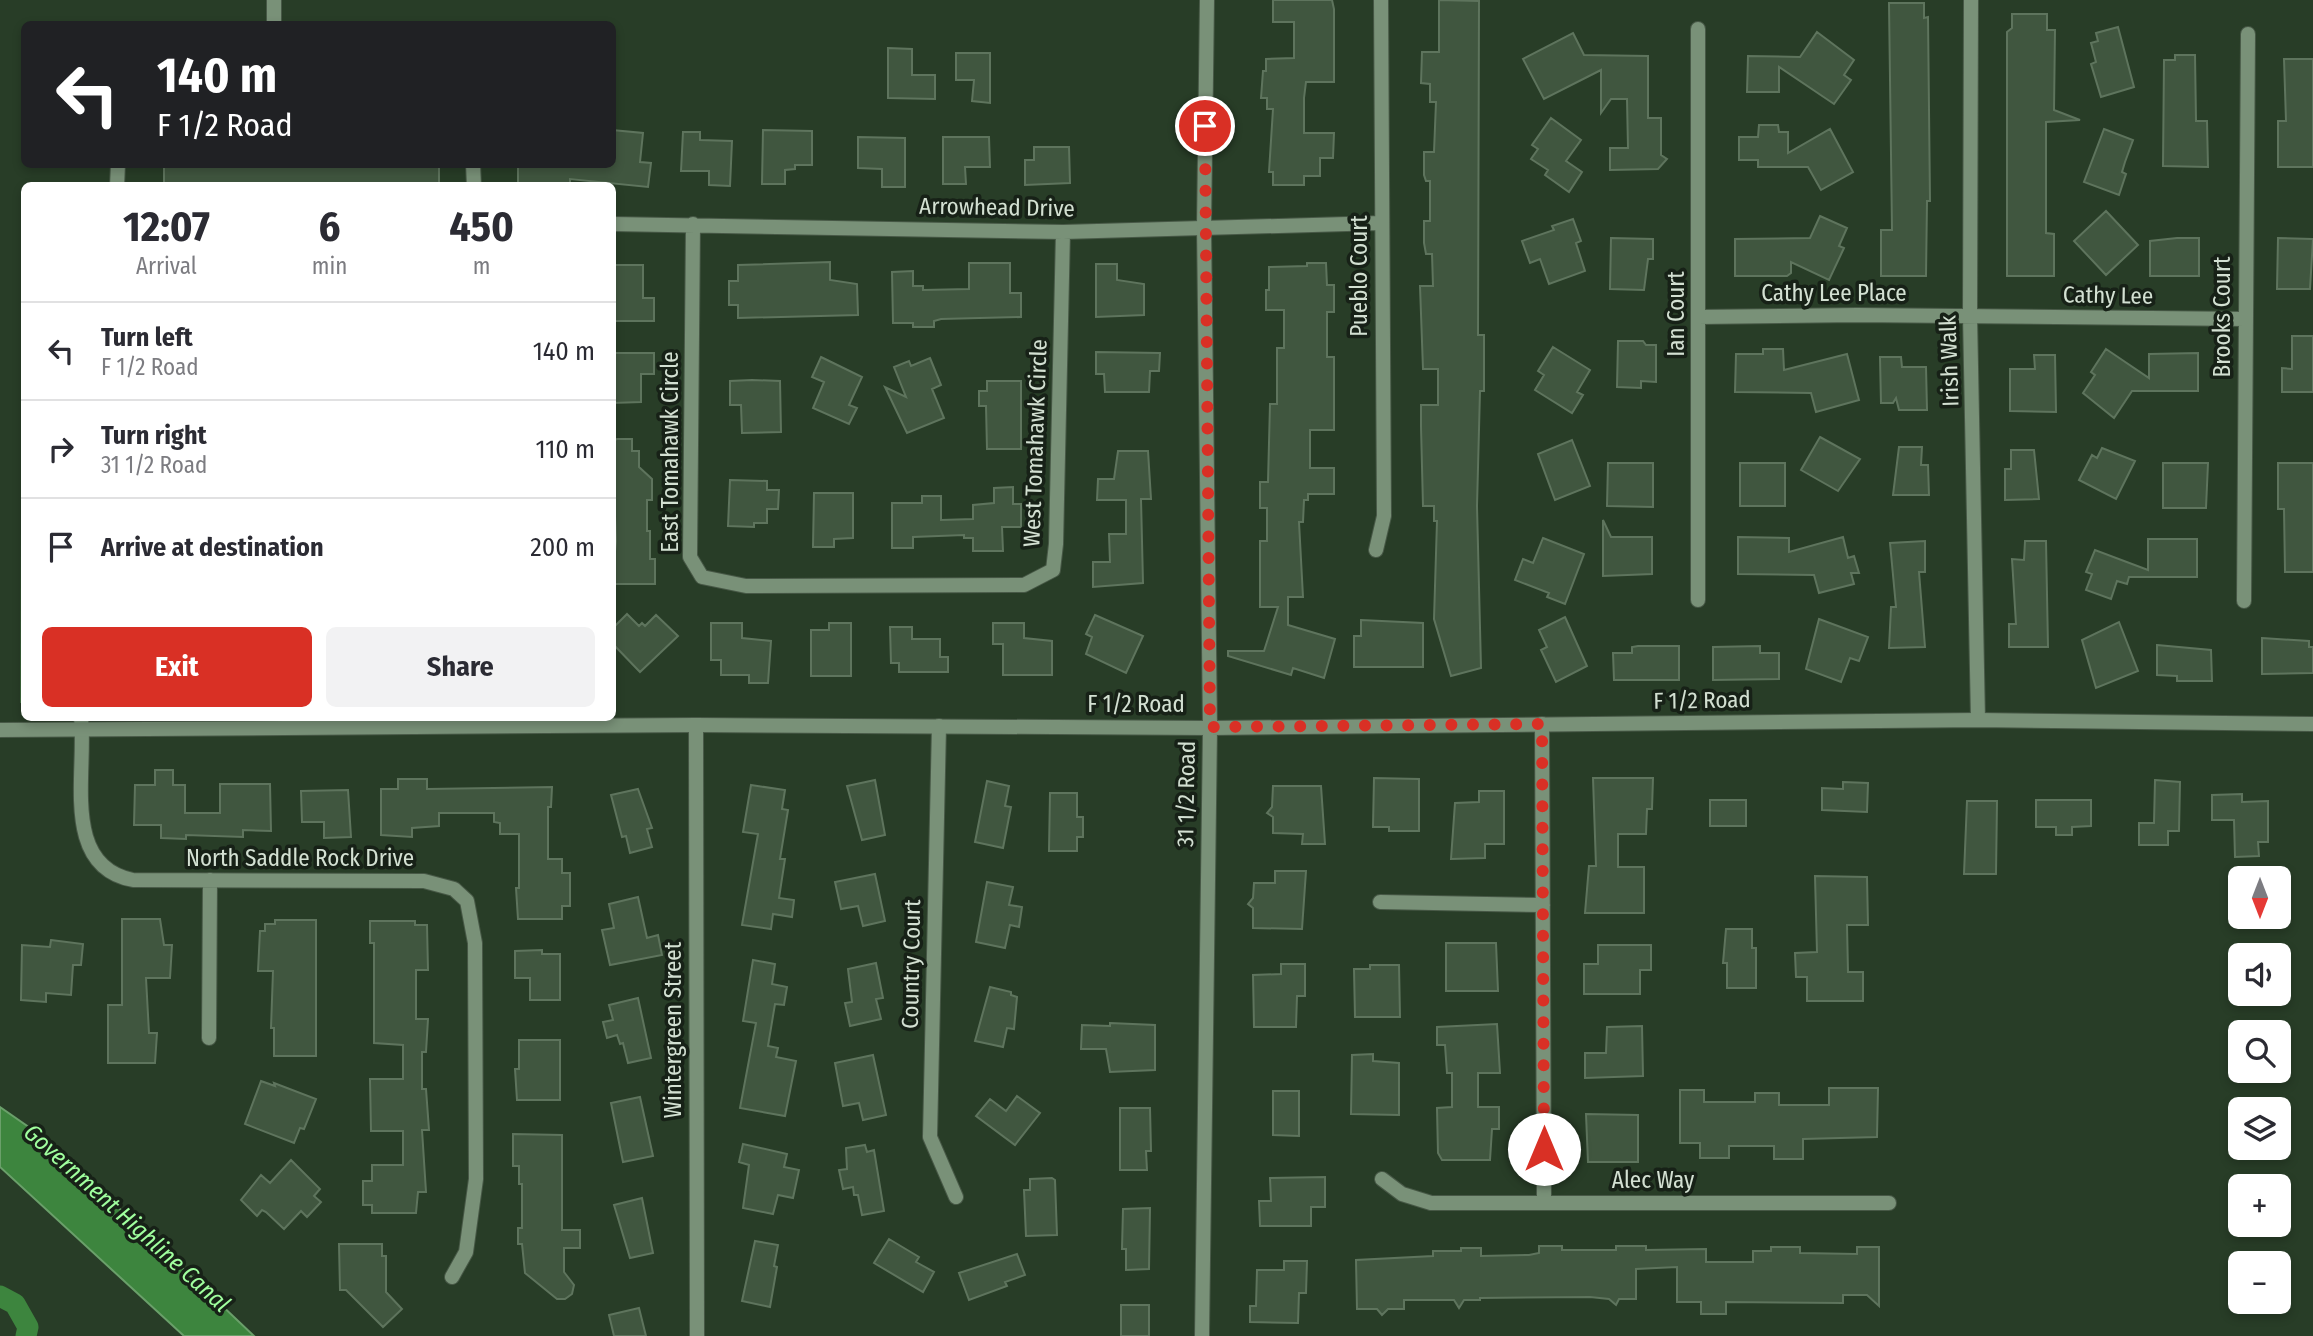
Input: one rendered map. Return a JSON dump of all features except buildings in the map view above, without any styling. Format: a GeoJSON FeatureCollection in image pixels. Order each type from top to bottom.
{"type":"FeatureCollection","features":[{"type":"Feature","properties":{"kind":"street"},"geometry":{"type":"LineString","coordinates":[[274,0],[274,21]]}},
{"type":"Feature","properties":{"kind":"street","name":"31 1/2 Road"},"geometry":{"type":"LineString","coordinates":[[1202,1336],[1210,727],[1204,227],[1207,0]]}},
{"type":"Feature","properties":{"kind":"street","name":"Pueblo Court"},"geometry":{"type":"LineString","coordinates":[[1376,550],[1384,516],[1381,0]]}},
{"type":"Feature","properties":{"kind":"street","name":"Irish Walk"},"geometry":{"type":"LineString","coordinates":[[1971,0],[1970,316],[1978,720]]}},
{"type":"Feature","properties":{"kind":"street","name":"Ian Court"},"geometry":{"type":"LineString","coordinates":[[1699,29],[1699,600]]}},
{"type":"Feature","properties":{"kind":"street","name":"Brooks Court"},"geometry":{"type":"LineString","coordinates":[[2244,601],[2248,34]]}},
{"type":"Feature","properties":{"kind":"street","name":"Arrowhead Drive"},"geometry":{"type":"LineString","coordinates":[[616,225],[694,224],[1063,232],[1381,223]]}},
{"type":"Feature","properties":{"kind":"street","name":"East Tomahawk Circle"},"geometry":{"type":"LineString","coordinates":[[694,224],[690,557],[702,577],[746,586],[886,585]]}},
{"type":"Feature","properties":{"kind":"street","name":"West Tomahawk Circle"},"geometry":{"type":"LineString","coordinates":[[886,585],[1024,585],[1053,570],[1056,544],[1063,232]]}},
{"type":"Feature","properties":{"kind":"street","name":"Cathy Lee Place"},"geometry":{"type":"LineString","coordinates":[[1698,317],[1970,316]]}},
{"type":"Feature","properties":{"kind":"street","name":"Cathy Lee"},"geometry":{"type":"LineString","coordinates":[[1970,316],[2245,318]]}},
{"type":"Feature","properties":{"kind":"street","name":"F 1/2 Road"},"geometry":{"type":"LineString","coordinates":[[0,730],[82,724],[1210,727],[1978,720],[2313,724]]}},
{"type":"Feature","properties":{"kind":"street","name":"North Saddle Rock Drive"},"geometry":{"type":"LineString","coordinates":[[82,724],[83,834],[100,867],[115,876],[133,880],[424,881],[454,889],[467,901],[475,943],[476,1179],[466,1252],[452,1276]]}},
{"type":"Feature","properties":{"kind":"street"},"geometry":{"type":"LineString","coordinates":[[1542,724],[1544,1203]]}},
{"type":"Feature","properties":{"kind":"street","name":"Wintergreen Street"},"geometry":{"type":"LineString","coordinates":[[696,725],[697,1336]]}},
{"type":"Feature","properties":{"kind":"street","name":"Country Court"},"geometry":{"type":"LineString","coordinates":[[939,726],[930,1137],[956,1197]]}},
{"type":"Feature","properties":{"kind":"street"},"geometry":{"type":"LineString","coordinates":[[209,1038],[210,880]]}},
{"type":"Feature","properties":{"kind":"street"},"geometry":{"type":"LineString","coordinates":[[1380,902],[1543,905]]}},
{"type":"Feature","properties":{"kind":"street","name":"Alec Way"},"geometry":{"type":"LineString","coordinates":[[1382,1179],[1402,1194],[1431,1203],[1889,1203]]}},
{"type":"Feature","properties":{"kind":"shaded area"},"geometry":{"type":"Polygon","coordinates":[[[21,529],[21,703],[20,703],[21,529]]]}},
{"type":"Feature","properties":{"kind":"water","name":"Government Highline Canal"},"geometry":{"type":"Polygon","coordinates":[[[0,1107],[46,1139],[254,1336],[184,1336],[0,1167],[0,1107]]]}},
{"type":"Feature","properties":{"kind":"waterway"},"geometry":{"type":"LineString","coordinates":[[0,1296],[15,1304],[28,1327],[26,1336]]}},
{"type":"Feature","properties":{"kind":"route"},"geometry":{"type":"LineString","coordinates":[[1205,126],[1210,727],[1542,724],[1544,1149]]}}]}
